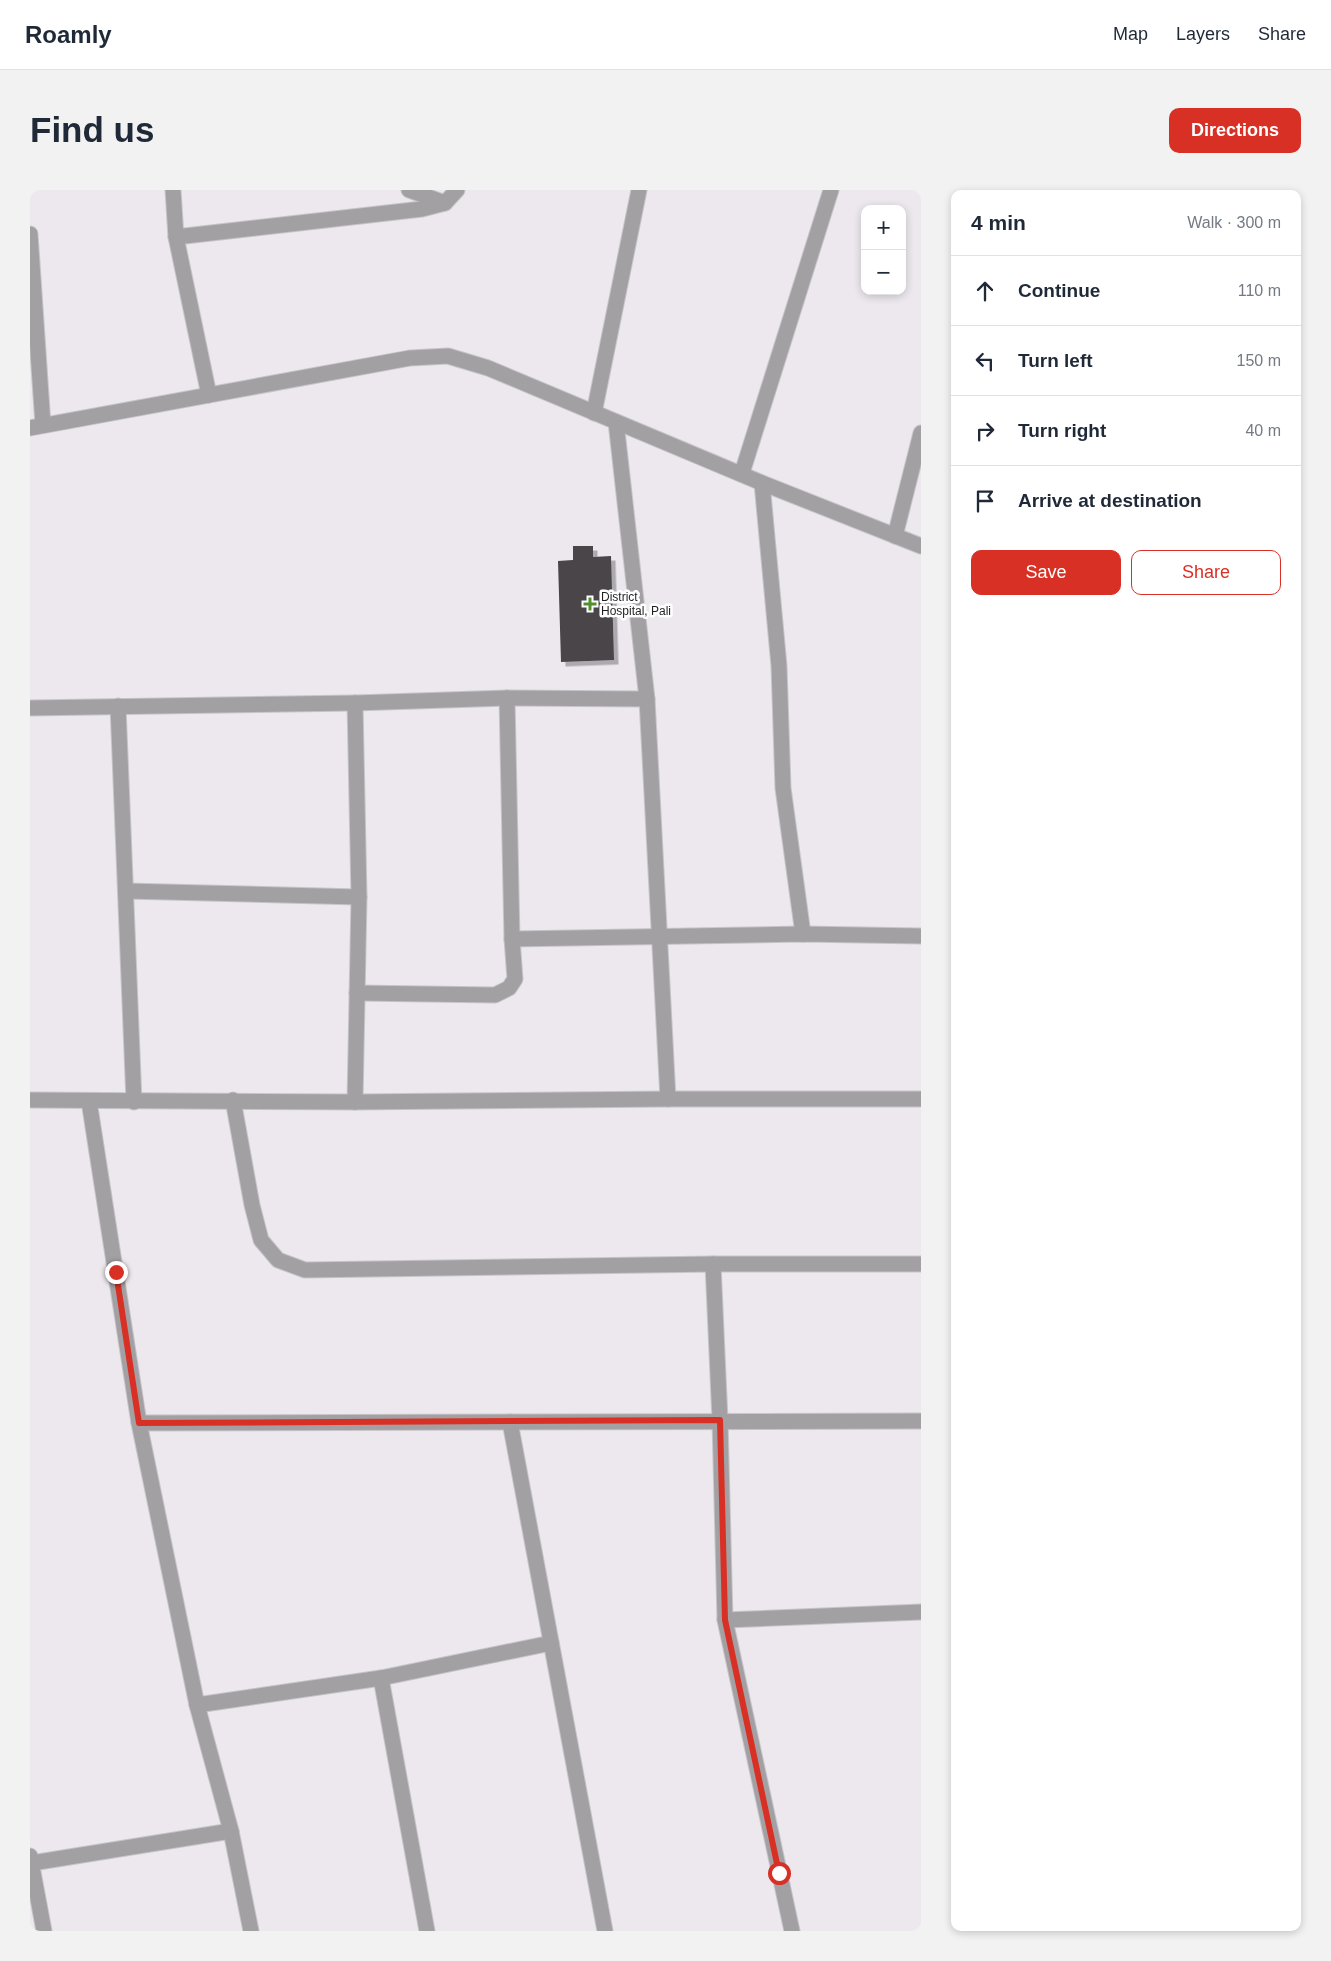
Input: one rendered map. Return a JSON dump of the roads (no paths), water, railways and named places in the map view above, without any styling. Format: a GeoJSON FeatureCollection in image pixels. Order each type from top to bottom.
{"type":"FeatureCollection","features":[{"type":"Feature","properties":{"kind":"street"},"geometry":{"type":"LineString","coordinates":[[172,190],[176,237],[209,395]]}},
{"type":"Feature","properties":{"kind":"street"},"geometry":{"type":"LineString","coordinates":[[409,190],[445,203]]}},
{"type":"Feature","properties":{"kind":"street"},"geometry":{"type":"LineString","coordinates":[[176,237],[422,210],[445,203],[457,190]]}},
{"type":"Feature","properties":{"kind":"street"},"geometry":{"type":"LineString","coordinates":[[594,413],[639,190]]}},
{"type":"Feature","properties":{"kind":"street"},"geometry":{"type":"LineString","coordinates":[[742,473],[831,190]]}},
{"type":"Feature","properties":{"kind":"street"},"geometry":{"type":"LineString","coordinates":[[30,234],[37,426],[410,358],[448,356],[488,368],[762,483],[921,546]]}},
{"type":"Feature","properties":{"kind":"street"},"geometry":{"type":"LineString","coordinates":[[616,422],[647,699],[668,1099]]}},
{"type":"Feature","properties":{"kind":"street"},"geometry":{"type":"LineString","coordinates":[[895,536],[921,433]]}},
{"type":"Feature","properties":{"kind":"street"},"geometry":{"type":"LineString","coordinates":[[762,483],[779,666],[783,788],[803,934]]}},
{"type":"Feature","properties":{"kind":"street"},"geometry":{"type":"LineString","coordinates":[[30,708],[355,703],[506,698],[647,699]]}},
{"type":"Feature","properties":{"kind":"street"},"geometry":{"type":"LineString","coordinates":[[357,993],[495,995],[509,988],[515,979],[512,939],[506,698]]}},
{"type":"Feature","properties":{"kind":"street"},"geometry":{"type":"LineString","coordinates":[[355,703],[359,897],[355,1102]]}},
{"type":"Feature","properties":{"kind":"street"},"geometry":{"type":"LineString","coordinates":[[118,706],[134,1102]]}},
{"type":"Feature","properties":{"kind":"street"},"geometry":{"type":"LineString","coordinates":[[126,891],[359,897]]}},
{"type":"Feature","properties":{"kind":"street"},"geometry":{"type":"LineString","coordinates":[[512,939],[803,934],[921,936]]}},
{"type":"Feature","properties":{"kind":"street"},"geometry":{"type":"LineString","coordinates":[[30,1100],[355,1102],[921,1099]]}},
{"type":"Feature","properties":{"kind":"street"},"geometry":{"type":"LineString","coordinates":[[234,1100],[252,1205],[261,1240],[278,1260],[305,1270],[713,1264],[921,1264]]}},
{"type":"Feature","properties":{"kind":"street"},"geometry":{"type":"LineString","coordinates":[[90,1101],[139,1423],[197,1704],[232,1831],[251,1931]]}},
{"type":"Feature","properties":{"kind":"street"},"geometry":{"type":"LineString","coordinates":[[713,1264],[720,1420],[725,1620],[792,1931]]}},
{"type":"Feature","properties":{"kind":"street"},"geometry":{"type":"LineString","coordinates":[[139,1423],[921,1420]]}},
{"type":"Feature","properties":{"kind":"street"},"geometry":{"type":"LineString","coordinates":[[510,1422],[605,1931]]}},
{"type":"Feature","properties":{"kind":"street"},"geometry":{"type":"LineString","coordinates":[[725,1620],[921,1612]]}},
{"type":"Feature","properties":{"kind":"street"},"geometry":{"type":"LineString","coordinates":[[197,1704],[381,1678],[551,1642]]}},
{"type":"Feature","properties":{"kind":"street"},"geometry":{"type":"LineString","coordinates":[[381,1678],[427,1931]]}},
{"type":"Feature","properties":{"kind":"street"},"geometry":{"type":"LineString","coordinates":[[44,1931],[31,1859],[232,1831]]}},
{"type":"Feature","properties":{"kind":"place","name":"District Hospital, Pali"},"geometry":{"type":"Point","coordinates":[590,604]}}]}
